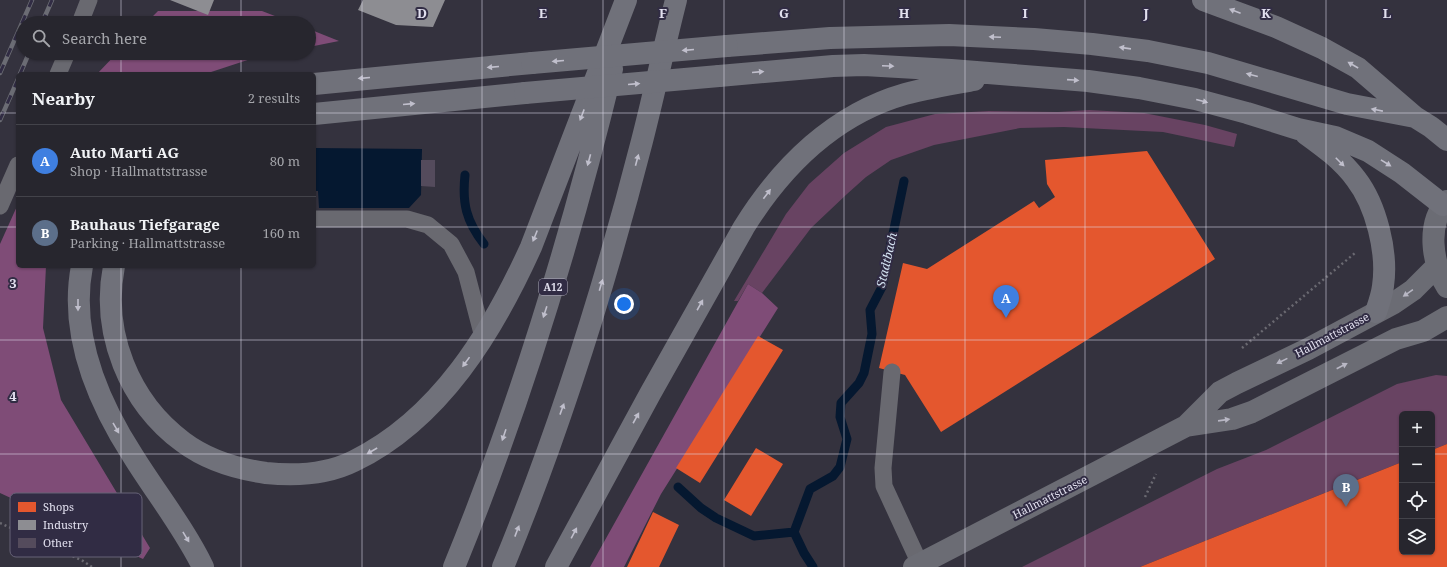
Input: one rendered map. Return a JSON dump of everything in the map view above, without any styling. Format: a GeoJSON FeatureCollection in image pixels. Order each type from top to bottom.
{"type":"FeatureCollection","features":[{"type":"Feature","properties":{"kind":"highway"},"geometry":{"type":"LineString","coordinates":[[114,268],[110,288],[110,307],[116,344],[122,364],[142,400],[153,415],[183,442],[220,462],[247,470],[278,474],[316,472],[352,462],[383,444],[405,428],[423,412],[460,369],[500,311],[531,247],[628,0]]}},
{"type":"Feature","properties":{"kind":"highway","name":"A12"},"geometry":{"type":"LineString","coordinates":[[454,567],[496,459],[552,292],[598,129],[628,0]]}},
{"type":"Feature","properties":{"kind":"highway"},"geometry":{"type":"LineString","coordinates":[[503,567],[565,399],[596,303],[642,142],[676,0]]}},
{"type":"Feature","properties":{"kind":"highway"},"geometry":{"type":"LineString","coordinates":[[1203,0],[1276,27],[1322,48],[1358,68],[1415,117],[1432,127],[1447,140]]}},
{"type":"Feature","properties":{"kind":"highway"},"geometry":{"type":"LineString","coordinates":[[316,84],[532,63],[830,38],[949,35],[1034,39],[1148,51],[1208,64],[1347,104],[1415,117]]}},
{"type":"Feature","properties":{"kind":"highway"},"geometry":{"type":"LineString","coordinates":[[316,114],[525,93],[833,66],[864,65],[1035,77],[1095,82],[1139,88],[1188,98],[1247,113],[1298,129],[1335,137],[1368,151],[1445,203]]}},
{"type":"Feature","properties":{"kind":"highway"},"geometry":{"type":"LineString","coordinates":[[556,567],[650,394],[744,227],[769,190],[796,160],[829,131],[845,121],[863,111],[904,95],[938,86],[973,80],[1000,77],[1035,77]]}},
{"type":"Feature","properties":{"kind":"highway"},"geometry":{"type":"LineString","coordinates":[[1298,129],[1330,151],[1355,178],[1366,194],[1372,209],[1382,246],[1384,268],[1382,291],[1376,312]]}},
{"type":"Feature","properties":{"kind":"highway"},"geometry":{"type":"LineString","coordinates":[[82,268],[78,304],[81,331],[86,357],[102,399],[132,455],[186,536],[203,567]]}},
{"type":"Feature","properties":{"kind":"main road"},"geometry":{"type":"LineString","coordinates":[[1445,203],[1436,223],[1433,243],[1436,266],[1447,287]]}},
{"type":"Feature","properties":{"kind":"main road","name":"Hallmattstrasse"},"geometry":{"type":"LineString","coordinates":[[917,565],[1186,426],[1220,392],[1308,349],[1394,303],[1413,290],[1436,266]]}},
{"type":"Feature","properties":{"kind":"main road","name":"Hallmattstrasse"},"geometry":{"type":"LineString","coordinates":[[1186,426],[1232,419],[1252,412],[1396,339],[1423,331],[1447,317]]}},
{"type":"Feature","properties":{"kind":"lane"},"geometry":{"type":"LineString","coordinates":[[83,16],[89,0]]}},
{"type":"Feature","properties":{"kind":"lane"},"geometry":{"type":"LineString","coordinates":[[59,72],[64,60]]}},
{"type":"Feature","properties":{"kind":"lane"},"geometry":{"type":"LineString","coordinates":[[0,206],[16,170]]}},
{"type":"Feature","properties":{"kind":"lane"},"geometry":{"type":"LineString","coordinates":[[316,219],[407,219],[428,224],[451,244],[466,272],[483,337]]}},
{"type":"Feature","properties":{"kind":"lane"},"geometry":{"type":"LineString","coordinates":[[892,372],[883,468],[884,486],[917,565]]}},
{"type":"Feature","properties":{"kind":"path"},"geometry":{"type":"LineString","coordinates":[[1238,351],[1358,250]]}},
{"type":"Feature","properties":{"kind":"path"},"geometry":{"type":"LineString","coordinates":[[0,523],[10,528]]}},
{"type":"Feature","properties":{"kind":"path"},"geometry":{"type":"LineString","coordinates":[[74,557],[92,567]]}},
{"type":"Feature","properties":{"kind":"shaded area"},"geometry":{"type":"Polygon","coordinates":[[[158,11],[262,11],[275,16],[153,16],[158,11]]]}},
{"type":"Feature","properties":{"kind":"shaded area"},"geometry":{"type":"Polygon","coordinates":[[[316,32],[339,41],[316,46],[316,32]]]}},
{"type":"Feature","properties":{"kind":"shaded area"},"geometry":{"type":"Polygon","coordinates":[[[110,60],[248,60],[211,72],[99,72],[110,60]]]}},
{"type":"Feature","properties":{"kind":"shaded area"},"geometry":{"type":"Polygon","coordinates":[[[1089,110],[1144,113],[1205,125],[1237,134],[1234,147],[1163,132],[1064,127],[1020,128],[934,145],[891,160],[866,177],[811,228],[762,293],[748,284],[738,301],[734,301],[786,214],[809,184],[844,153],[886,127],[935,114],[989,111],[1058,112],[1089,110]]]}},
{"type":"Feature","properties":{"kind":"shaded area"},"geometry":{"type":"Polygon","coordinates":[[[16,208],[16,268],[46,268],[43,328],[61,400],[117,493],[10,493],[10,498],[0,493],[0,244],[16,208]]]}},
{"type":"Feature","properties":{"kind":"shaded area"},"geometry":{"type":"Polygon","coordinates":[[[748,284],[762,293],[778,308],[661,494],[624,567],[590,567],[748,284]]]}},
{"type":"Feature","properties":{"kind":"shaded area"},"geometry":{"type":"Polygon","coordinates":[[[1436,375],[1447,376],[1447,444],[1435,449],[1435,411],[1399,411],[1399,463],[1140,567],[1022,567],[1217,469],[1266,450],[1397,384],[1436,375]]]}},
{"type":"Feature","properties":{"kind":"shaded area"},"geometry":{"type":"Polygon","coordinates":[[[142,535],[150,548],[143,559],[139,557],[142,557],[142,535]]]}},
{"type":"Feature","properties":{"kind":"water"},"geometry":{"type":"Polygon","coordinates":[[[316,148],[422,149],[421,195],[409,208],[319,208],[318,191],[316,191],[316,148]]]}},
{"type":"Feature","properties":{"kind":"building: Shops"},"geometry":{"type":"Polygon","coordinates":[[[1147,151],[1215,259],[941,432],[905,375],[879,368],[903,263],[927,269],[1034,201],[1039,208],[1055,197],[1047,184],[1045,160],[1147,151]]]}},
{"type":"Feature","properties":{"kind":"building: Shops"},"geometry":{"type":"Polygon","coordinates":[[[758,336],[783,350],[700,483],[676,468],[758,336]]]}},
{"type":"Feature","properties":{"kind":"building: Shops"},"geometry":{"type":"Polygon","coordinates":[[[1447,444],[1447,567],[1140,567],[1399,463],[1399,555],[1435,555],[1435,449],[1447,444]]]}},
{"type":"Feature","properties":{"kind":"building: Shops"},"geometry":{"type":"Polygon","coordinates":[[[756,448],[783,464],[751,516],[724,500],[756,448]]]}},
{"type":"Feature","properties":{"kind":"building: Shops"},"geometry":{"type":"Polygon","coordinates":[[[653,512],[679,525],[659,567],[627,567],[653,512]]]}},
{"type":"Feature","properties":{"kind":"building: Industry"},"geometry":{"type":"Polygon","coordinates":[[[170,0],[214,0],[208,15],[170,0]]]}},
{"type":"Feature","properties":{"kind":"building: Industry"},"geometry":{"type":"Polygon","coordinates":[[[363,0],[445,0],[433,27],[396,25],[358,10],[363,0]]]}},
{"type":"Feature","properties":{"kind":"building: Other"},"geometry":{"type":"Polygon","coordinates":[[[421,160],[435,160],[435,187],[421,186],[421,160]]]}},
{"type":"Feature","properties":{"kind":"waterway"},"geometry":{"type":"LineString","coordinates":[[465,175],[464,194],[469,219],[484,244]]}},
{"type":"Feature","properties":{"kind":"waterway","name":"Stadtbach"},"geometry":{"type":"LineString","coordinates":[[813,567],[804,553],[794,532],[810,489],[833,476],[840,467],[847,439],[840,417],[841,403],[859,383],[864,373],[872,334],[870,310],[882,287],[904,181]]}},
{"type":"Feature","properties":{"kind":"waterway"},"geometry":{"type":"LineString","coordinates":[[678,487],[701,508],[716,518],[754,536],[794,532]]}},
{"type":"Feature","properties":{"kind":"railway"},"geometry":{"type":"LineString","coordinates":[[25,16],[32,0]]}},
{"type":"Feature","properties":{"kind":"railway"},"geometry":{"type":"LineString","coordinates":[[45,16],[52,0]]}},
{"type":"Feature","properties":{"kind":"railway"},"geometry":{"type":"LineString","coordinates":[[0,73],[16,36]]}},
{"type":"Feature","properties":{"kind":"railway"},"geometry":{"type":"LineString","coordinates":[[21,72],[26,60]]}},
{"type":"Feature","properties":{"kind":"railway"},"geometry":{"type":"LineString","coordinates":[[0,120],[16,84]]}},
{"type":"Feature","properties":{"kind":"place","name":"Auto Marti AG"},"geometry":{"type":"Point","coordinates":[1006,318]}},
{"type":"Feature","properties":{"kind":"place","name":"Bauhaus Tiefgarage"},"geometry":{"type":"Point","coordinates":[1346,507]}}]}
